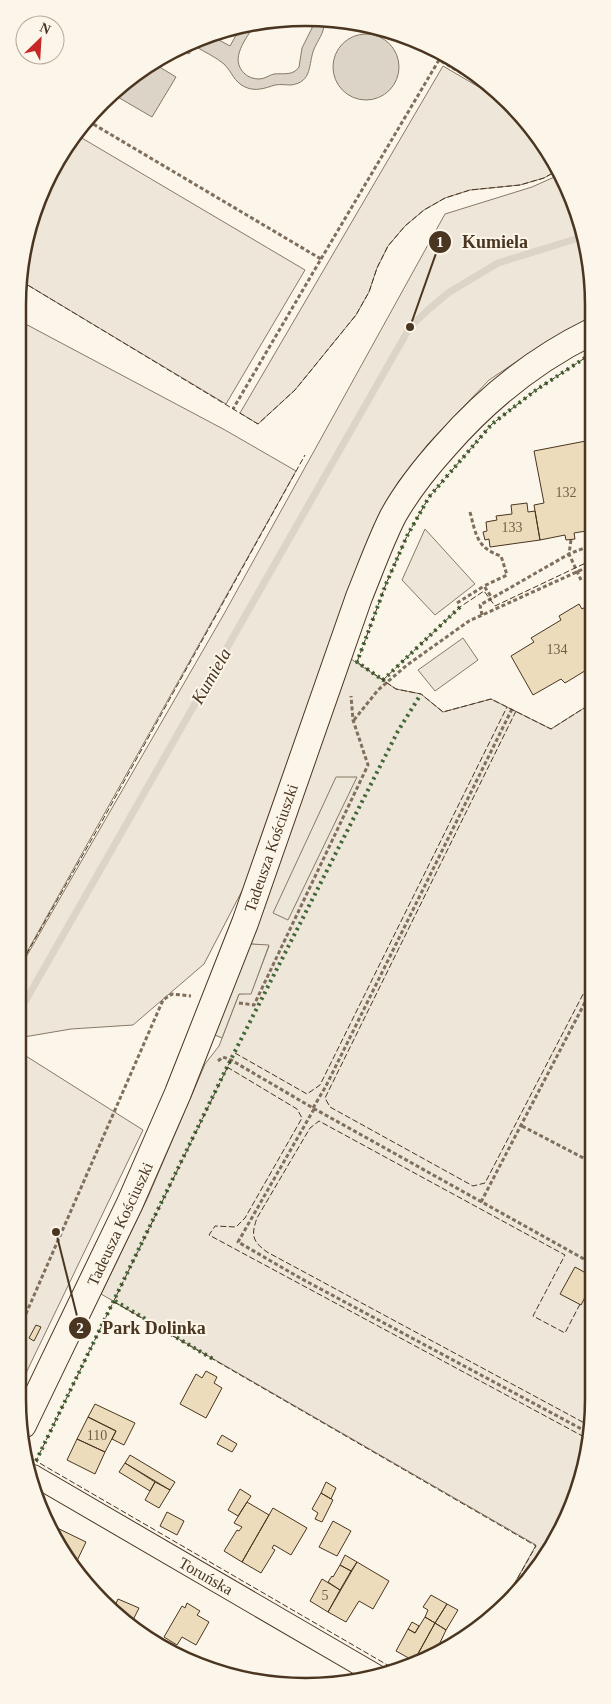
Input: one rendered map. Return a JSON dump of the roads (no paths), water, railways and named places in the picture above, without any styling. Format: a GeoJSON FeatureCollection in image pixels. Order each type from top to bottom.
{"type":"FeatureCollection","features":[{"type":"Feature","properties":{"kind":"street","name":"Tadeusza Kościuszki"},"geometry":{"type":"LineString","coordinates":[[27,1417],[130,1203],[165,1124],[248,914],[356,606],[375,556],[393,517],[429,465],[486,403],[546,357],[585,335]]}},
{"type":"Feature","properties":{"kind":"street","name":"Toruńska"},"geometry":{"type":"LineString","coordinates":[[38,1478],[368,1670]]}},
{"type":"Feature","properties":{"kind":"waterway","name":"Kumiela"},"geometry":{"type":"LineString","coordinates":[[26,1000],[410,327],[448,293],[498,263],[576,239]]}},
{"type":"Feature","properties":{"kind":"place","name":"Kumiela"},"geometry":{"type":"Point","coordinates":[410,327]}},
{"type":"Feature","properties":{"kind":"place","name":"Park Dolinka"},"geometry":{"type":"Point","coordinates":[56,1232]}}]}
